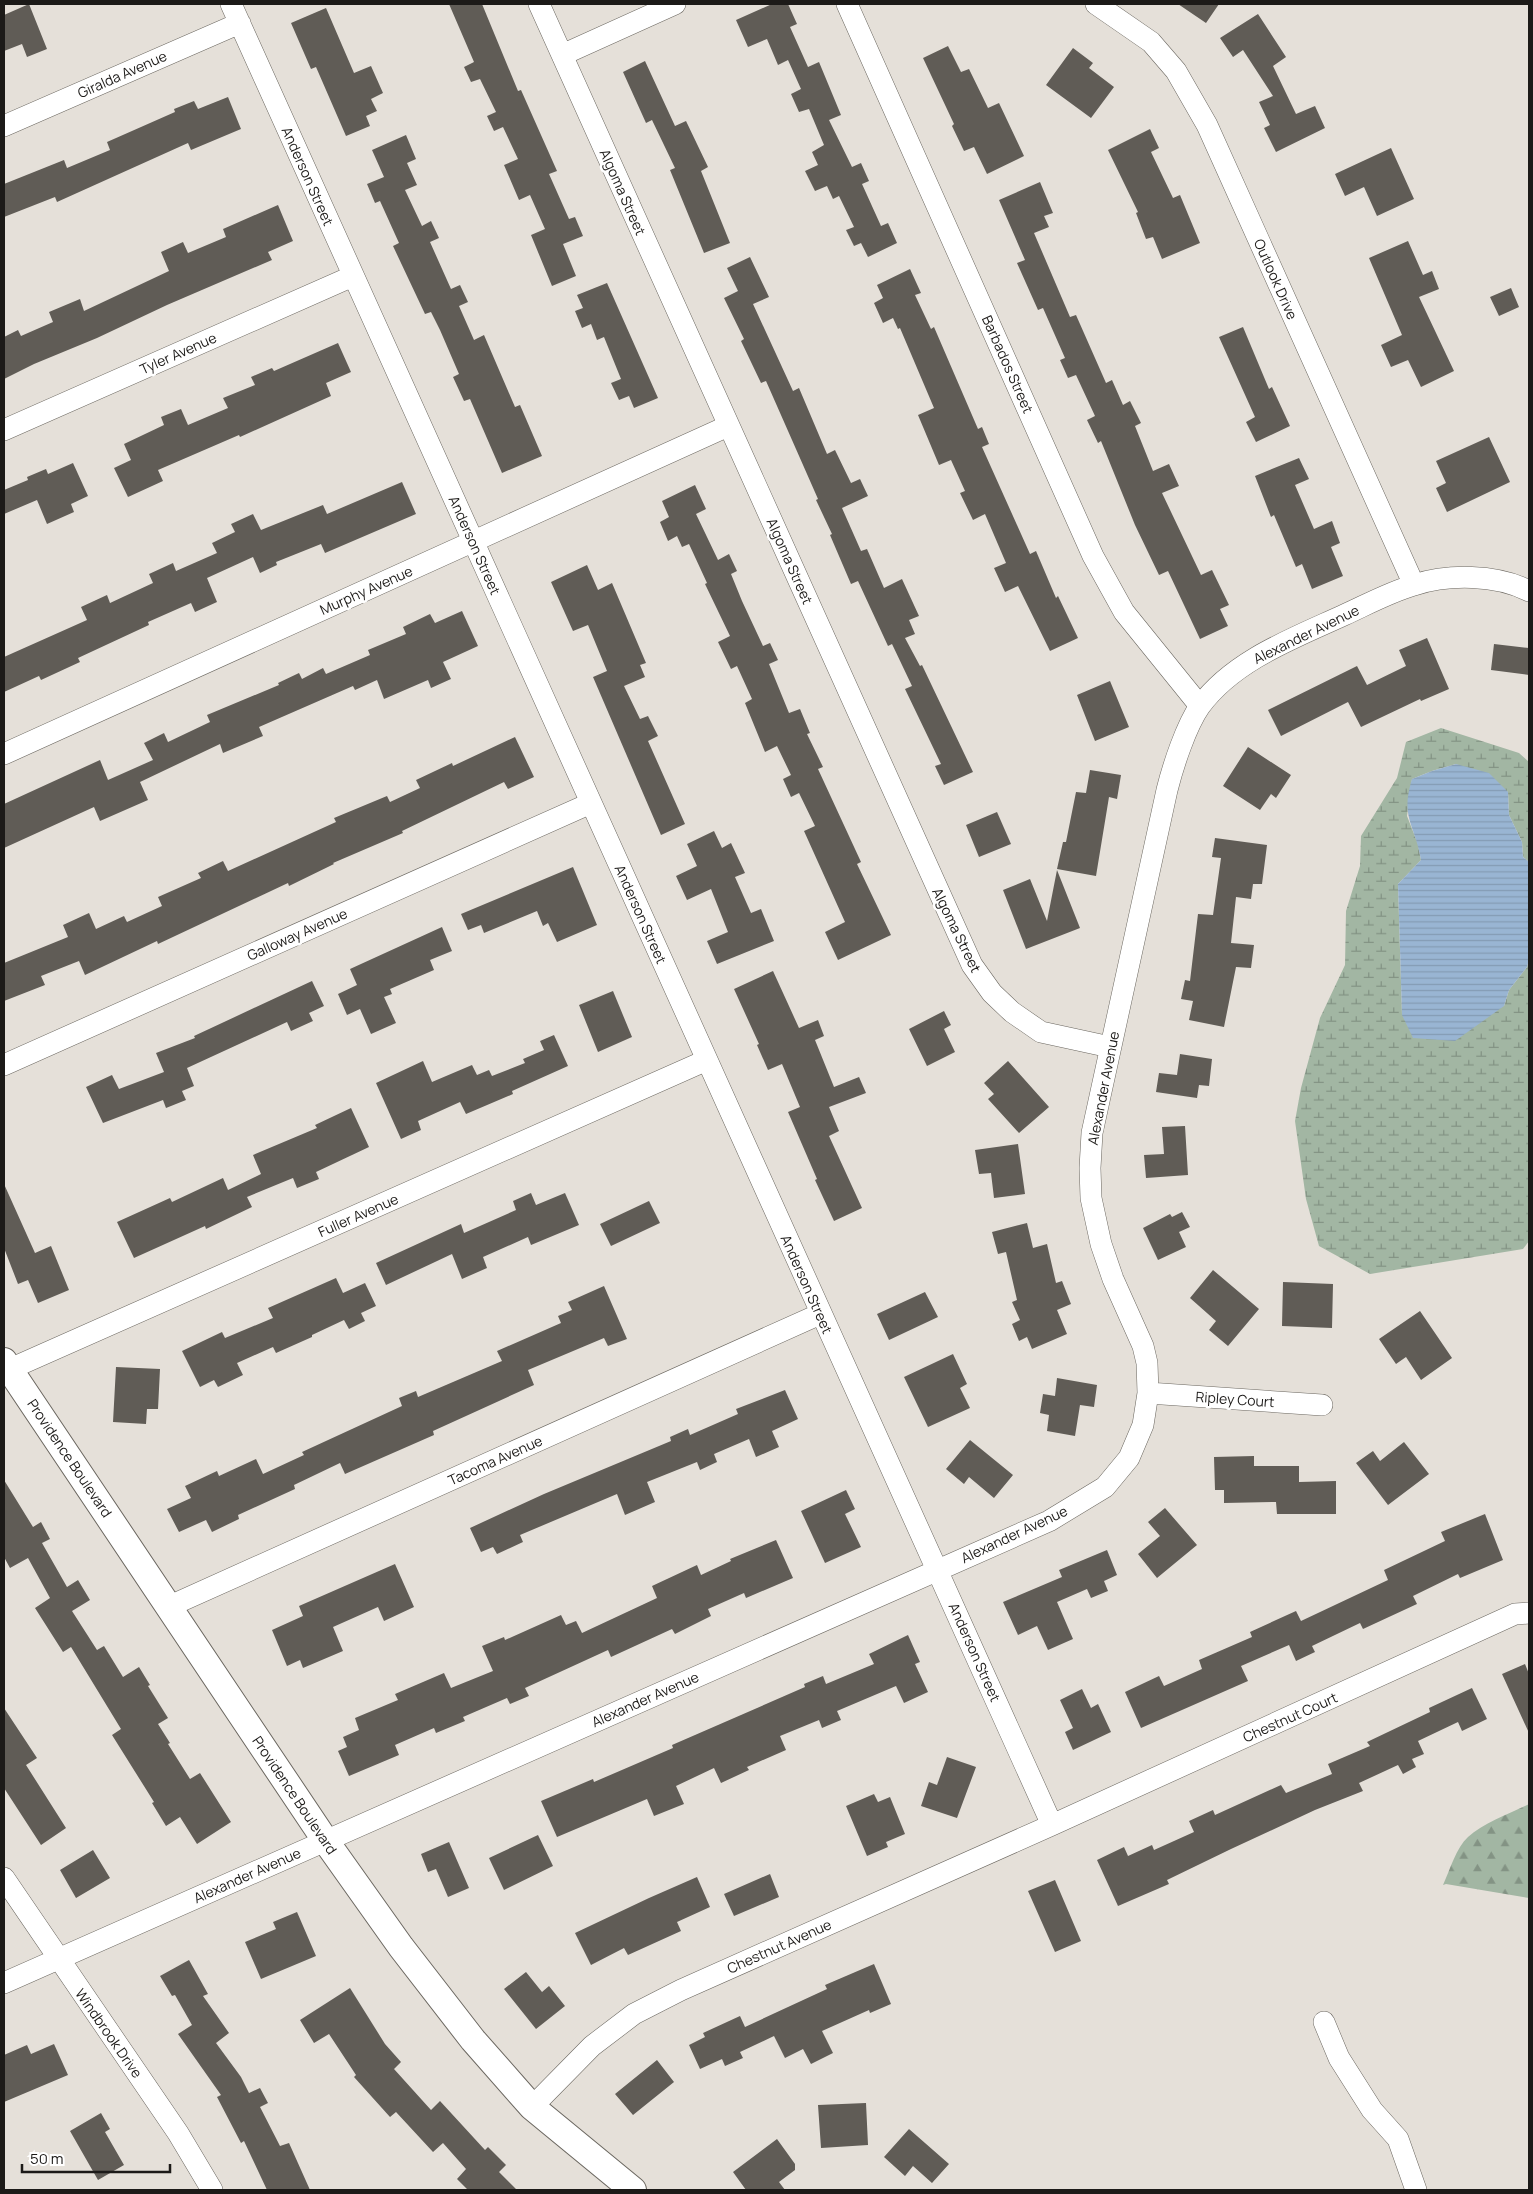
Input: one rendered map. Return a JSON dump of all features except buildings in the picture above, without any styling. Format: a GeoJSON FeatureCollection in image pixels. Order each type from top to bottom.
{"type":"FeatureCollection","features":[{"type":"Feature","properties":{"kind":"main road","name":"Providence Boulevard"},"geometry":{"type":"LineString","coordinates":[[7,1365],[325,1840],[401,1947],[473,2040],[532,2107],[633,2190]]}},
{"type":"Feature","properties":{"kind":"street","name":"Anderson Street"},"geometry":{"type":"LineString","coordinates":[[231,4],[1052,1825]]}},
{"type":"Feature","properties":{"kind":"street","name":"Algoma Street"},"geometry":{"type":"LineString","coordinates":[[539,4],[972,965],[992,993],[1012,1012],[1041,1032],[1110,1047]]}},
{"type":"Feature","properties":{"kind":"street"},"geometry":{"type":"LineString","coordinates":[[562,55],[675,4]]}},
{"type":"Feature","properties":{"kind":"street","name":"Barbados Street"},"geometry":{"type":"LineString","coordinates":[[847,4],[1093,556],[1124,612],[1200,706]]}},
{"type":"Feature","properties":{"kind":"street","name":"Outlook Drive"},"geometry":{"type":"LineString","coordinates":[[1096,4],[1151,42],[1176,71],[1208,124],[1414,585]]}},
{"type":"Feature","properties":{"kind":"street","name":"Giralda Avenue"},"geometry":{"type":"LineString","coordinates":[[4,126],[240,23]]}},
{"type":"Feature","properties":{"kind":"street","name":"Tyler Avenue"},"geometry":{"type":"LineString","coordinates":[[4,430],[352,276]]}},
{"type":"Feature","properties":{"kind":"street","name":"Murphy Avenue"},"geometry":{"type":"LineString","coordinates":[[4,754],[728,426]]}},
{"type":"Feature","properties":{"kind":"street","name":"Alexander Avenue"},"geometry":{"type":"LineString","coordinates":[[4,1983],[1049,1521],[1105,1487],[1129,1458],[1143,1425],[1148,1393],[1147,1363],[1143,1346],[1113,1279],[1100,1244],[1091,1198],[1092,1133],[1169,783],[1191,723],[1200,706],[1232,675],[1270,650],[1414,585],[1460,578],[1483,579],[1529,591]]}},
{"type":"Feature","properties":{"kind":"street","name":"Galloway Avenue"},"geometry":{"type":"LineString","coordinates":[[4,1065],[591,803]]}},
{"type":"Feature","properties":{"kind":"street","name":"Fuller Avenue"},"geometry":{"type":"LineString","coordinates":[[7,1365],[707,1060]]}},
{"type":"Feature","properties":{"kind":"street","name":"Tacoma Avenue"},"geometry":{"type":"LineString","coordinates":[[170,1606],[820,1314]]}},
{"type":"Feature","properties":{"kind":"street","name":"Ripley Court"},"geometry":{"type":"LineString","coordinates":[[1148,1393],[1322,1405]]}},
{"type":"Feature","properties":{"kind":"street","name":"Chestnut Court"},"geometry":{"type":"LineString","coordinates":[[1052,1825],[1515,1614],[1529,1613]]}},
{"type":"Feature","properties":{"kind":"street","name":"Chestnut Avenue"},"geometry":{"type":"LineString","coordinates":[[532,2107],[592,2046],[634,2014],[681,1990],[1052,1825]]}},
{"type":"Feature","properties":{"kind":"street","name":"Windbrook Drive"},"geometry":{"type":"LineString","coordinates":[[4,1878],[58,1960],[178,2132],[212,2190]]}},
{"type":"Feature","properties":{"kind":"street"},"geometry":{"type":"LineString","coordinates":[[1324,2022],[1344,2066],[1372,2110],[1398,2139],[1416,2190]]}},
{"type":"Feature","properties":{"kind":"green space"},"geometry":{"type":"Polygon","coordinates":[[[1441,728],[1519,753],[1529,762],[1529,862],[1523,857],[1522,842],[1509,815],[1508,792],[1456,764],[1412,779],[1407,816],[1418,844],[1421,860],[1398,884],[1402,1015],[1504,1006],[1509,990],[1527,967],[1529,960],[1529,1241],[1523,1249],[1370,1274],[1319,1246],[1306,1199],[1295,1121],[1301,1088],[1320,1018],[1345,965],[1346,911],[1360,866],[1361,836],[1397,778],[1406,742],[1441,728]]]}},
{"type":"Feature","properties":{"kind":"green space"},"geometry":{"type":"Polygon","coordinates":[[[1529,1804],[1529,1898],[1443,1885],[1457,1853],[1468,1837],[1489,1823],[1529,1804]]]}},
{"type":"Feature","properties":{"kind":"water"},"geometry":{"type":"Polygon","coordinates":[[[1456,764],[1489,773],[1508,792],[1509,815],[1522,842],[1523,857],[1529,862],[1529,960],[1527,967],[1509,990],[1504,1006],[1455,1041],[1413,1038],[1402,1015],[1398,884],[1421,860],[1408,812],[1409,792],[1412,779],[1456,764]]]}}]}
